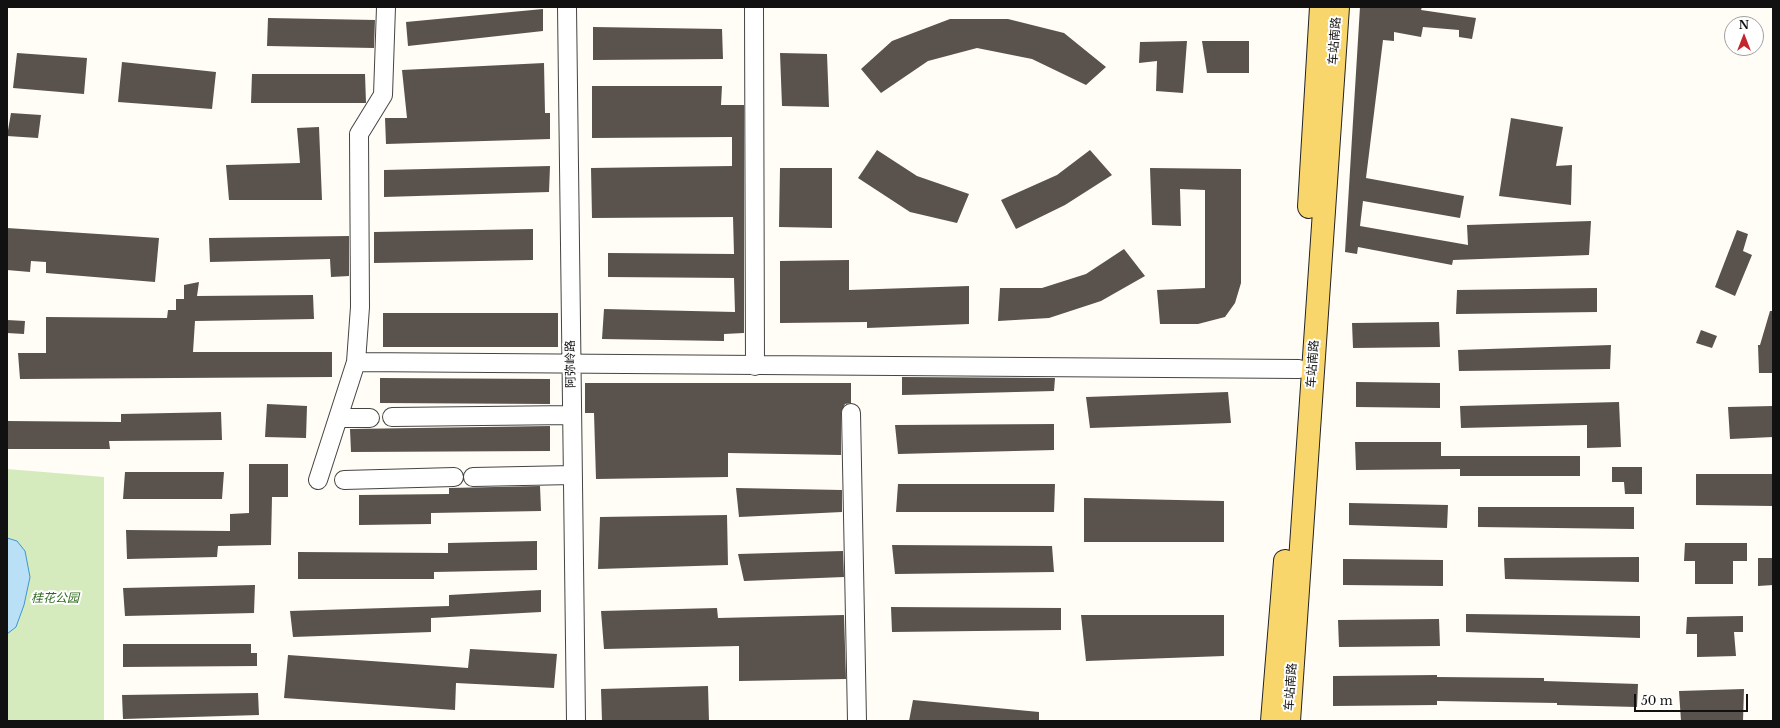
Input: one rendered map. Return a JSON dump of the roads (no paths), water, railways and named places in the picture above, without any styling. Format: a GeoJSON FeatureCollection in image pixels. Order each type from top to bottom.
{"type":"FeatureCollection","features":[{"type":"Feature","properties":{"kind":"main road","name":"车站南路"},"geometry":{"type":"LineString","coordinates":[[1272,721],[1299,368],[1321,7]]}},
{"type":"Feature","properties":{"kind":"main road","name":"车站南路"},"geometry":{"type":"LineString","coordinates":[[1289,721],[1338,7]]}},
{"type":"Feature","properties":{"kind":"street"},"geometry":{"type":"LineString","coordinates":[[318,480],[356,362],[360,307],[359,134],[383,95],[386,7]]}},
{"type":"Feature","properties":{"kind":"street","name":"阿弥岭路"},"geometry":{"type":"LineString","coordinates":[[567,7],[576,721]]}},
{"type":"Feature","properties":{"kind":"street"},"geometry":{"type":"LineString","coordinates":[[754,7],[755,366]]}},
{"type":"Feature","properties":{"kind":"street"},"geometry":{"type":"LineString","coordinates":[[356,362],[755,366],[1299,368]]}},
{"type":"Feature","properties":{"kind":"street"},"geometry":{"type":"LineString","coordinates":[[851,413],[857,721]]}},
{"type":"Feature","properties":{"kind":"street"},"geometry":{"type":"LineString","coordinates":[[392,417],[572,415]]}},
{"type":"Feature","properties":{"kind":"street"},"geometry":{"type":"LineString","coordinates":[[339,418],[370,418]]}},
{"type":"Feature","properties":{"kind":"street"},"geometry":{"type":"LineString","coordinates":[[473,477],[573,475]]}},
{"type":"Feature","properties":{"kind":"street"},"geometry":{"type":"LineString","coordinates":[[344,480],[454,477]]}},
{"type":"Feature","properties":{"kind":"water"},"geometry":{"type":"Polygon","coordinates":[[[7,538],[17,541],[25,551],[30,577],[24,605],[16,627],[7,634],[7,538]]]}},
{"type":"Feature","properties":{"kind":"park label","name":"桂花公园"},"geometry":{"type":"Point","coordinates":[55,599]}}]}
